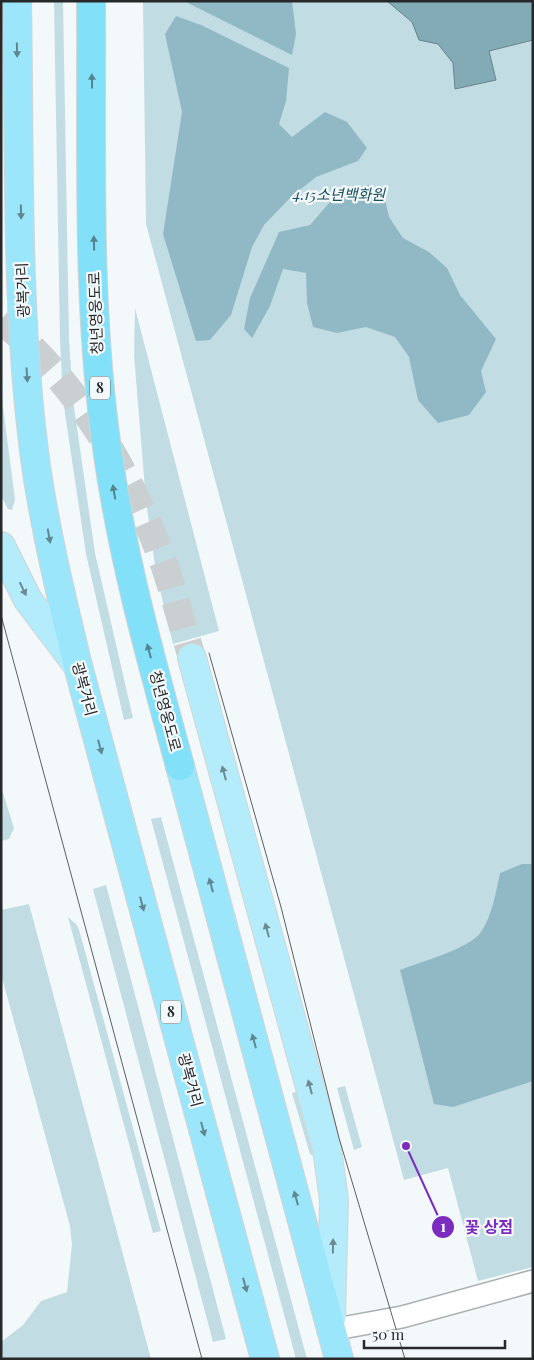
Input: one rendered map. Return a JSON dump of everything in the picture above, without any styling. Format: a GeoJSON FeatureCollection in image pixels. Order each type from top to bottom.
{"type":"FeatureCollection","features":[{"type":"Feature","properties":{"kind":"highway","name":"광복거리"},"geometry":{"type":"LineString","coordinates":[[16,1],[22,287],[27,377],[36,467],[54,567],[78,666],[265,1359]]}},
{"type":"Feature","properties":{"kind":"highway","name":"청년영웅도로"},"geometry":{"type":"LineString","coordinates":[[91,1],[95,284],[99,371],[108,455],[125,552],[180,766],[331,1330]]}},
{"type":"Feature","properties":{"kind":"highway","name":"8"},"geometry":{"type":"LineString","coordinates":[[331,1330],[339,1359]]}},
{"type":"Feature","properties":{"kind":"main road"},"geometry":{"type":"LineString","coordinates":[[1,546],[28,600],[78,666]]}},
{"type":"Feature","properties":{"kind":"main road"},"geometry":{"type":"LineString","coordinates":[[192,658],[326,1149],[334,1200],[331,1330]]}},
{"type":"Feature","properties":{"kind":"street"},"geometry":{"type":"LineString","coordinates":[[331,1330],[402,1317],[533,1281]]}},
{"type":"Feature","properties":{"kind":"green space"},"geometry":{"type":"Polygon","coordinates":[[[54,1],[63,1],[69,339],[73,400],[95,553],[133,718],[124,720],[86,554],[63,400],[60,340],[54,1]]]}},
{"type":"Feature","properties":{"kind":"green space","name":"4.15소년백화원"},"geometry":{"type":"Polygon","coordinates":[[[143,1],[533,1],[533,1267],[478,1281],[448,1168],[404,1180],[146,224],[143,1]]]}},
{"type":"Feature","properties":{"kind":"green space"},"geometry":{"type":"Polygon","coordinates":[[[184,1],[292,1],[296,34],[292,55],[184,1]]]}},
{"type":"Feature","properties":{"kind":"green space"},"geometry":{"type":"Polygon","coordinates":[[[176,16],[201,25],[289,68],[286,101],[279,124],[292,137],[325,112],[347,122],[367,148],[358,161],[316,177],[291,197],[264,225],[252,247],[231,315],[210,340],[196,341],[163,234],[182,112],[165,34],[176,16]]]}},
{"type":"Feature","properties":{"kind":"green space"},"geometry":{"type":"Polygon","coordinates":[[[368,185],[383,191],[389,217],[403,238],[429,252],[447,268],[460,295],[496,339],[481,371],[486,392],[469,415],[438,423],[418,400],[409,357],[395,337],[366,327],[337,333],[313,327],[307,303],[306,273],[283,269],[270,306],[252,338],[244,329],[250,298],[279,232],[310,225],[336,195],[368,185]]]}},
{"type":"Feature","properties":{"kind":"green space"},"geometry":{"type":"Polygon","coordinates":[[[135,308],[219,631],[173,644],[156,573],[146,501],[134,355],[135,308]]]}},
{"type":"Feature","properties":{"kind":"green space"},"geometry":{"type":"Polygon","coordinates":[[[1,391],[15,500],[12,510],[8,509],[1,496],[1,391]]]}},
{"type":"Feature","properties":{"kind":"green space"},"geometry":{"type":"Polygon","coordinates":[[[1,787],[14,828],[9,839],[1,841],[1,787]]]}},
{"type":"Feature","properties":{"kind":"green space"},"geometry":{"type":"Polygon","coordinates":[[[161,817],[307,1359],[296,1359],[151,819],[161,817]]]}},
{"type":"Feature","properties":{"kind":"green space"},"geometry":{"type":"Polygon","coordinates":[[[522,864],[533,864],[533,1081],[453,1107],[434,1104],[400,970],[455,949],[475,938],[481,932],[488,919],[500,873],[522,864]]]}},
{"type":"Feature","properties":{"kind":"green space"},"geometry":{"type":"Polygon","coordinates":[[[106,885],[226,1339],[213,1342],[93,889],[106,885]]]}},
{"type":"Feature","properties":{"kind":"green space"},"geometry":{"type":"Polygon","coordinates":[[[29,904],[151,1359],[1,1359],[1,1342],[23,1325],[41,1301],[67,1292],[72,1245],[70,1226],[1,974],[1,910],[29,904]]]}},
{"type":"Feature","properties":{"kind":"green space"},"geometry":{"type":"Polygon","coordinates":[[[68,917],[77,925],[80,933],[161,1231],[153,1233],[68,917]]]}},
{"type":"Feature","properties":{"kind":"green space"},"geometry":{"type":"Polygon","coordinates":[[[345,1086],[362,1147],[354,1150],[337,1088],[345,1086]]]}},
{"type":"Feature","properties":{"kind":"green space"},"geometry":{"type":"Polygon","coordinates":[[[301,1091],[315,1157],[310,1154],[292,1093],[301,1091]]]}},
{"type":"Feature","properties":{"kind":"shaded area"},"geometry":{"type":"Polygon","coordinates":[[[387,1],[533,1],[533,40],[489,51],[496,80],[455,89],[453,63],[438,44],[419,40],[412,22],[387,1]]]}},
{"type":"Feature","properties":{"kind":"tunnel"},"geometry":{"type":"LineString","coordinates":[[1,320],[29,345],[78,401],[119,465],[152,533],[165,567],[192,658]]}},
{"type":"Feature","properties":{"kind":"tram line"},"geometry":{"type":"LineString","coordinates":[[1,615],[202,1359]]}},
{"type":"Feature","properties":{"kind":"tram line"},"geometry":{"type":"LineString","coordinates":[[209,653],[281,907],[339,1138],[405,1359]]}},
{"type":"Feature","properties":{"kind":"place","name":"꽃 상점"},"geometry":{"type":"Point","coordinates":[406,1146]}}]}
